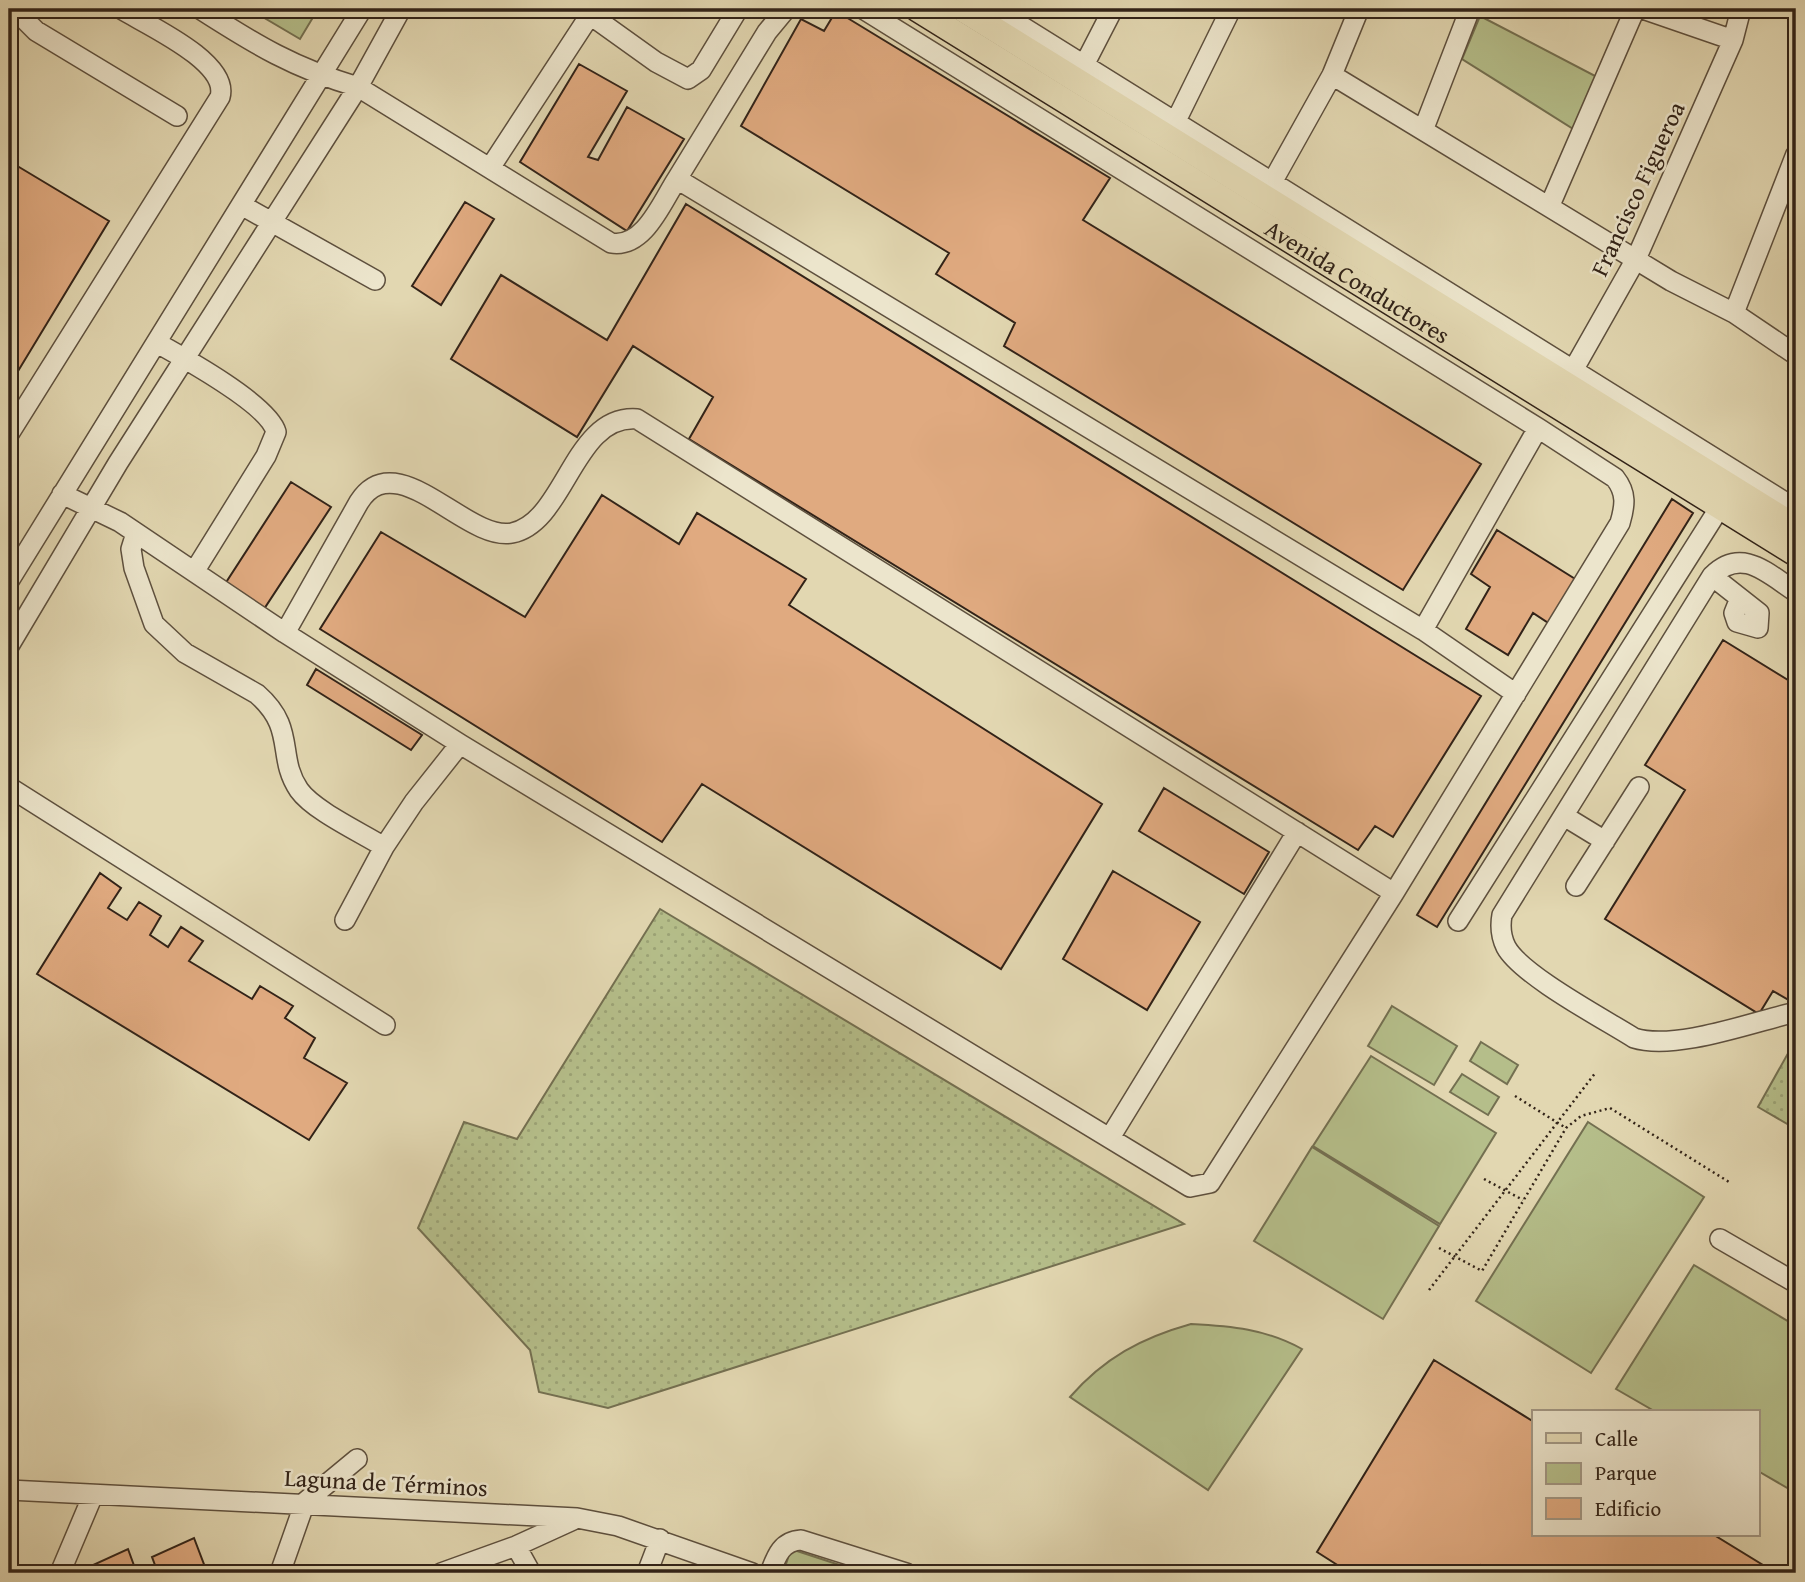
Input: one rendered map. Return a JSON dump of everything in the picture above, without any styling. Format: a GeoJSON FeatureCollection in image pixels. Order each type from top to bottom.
{"type":"FeatureCollection","features":[{"type":"Feature","properties":{"kind":"main road","name":"Avenida Conductores"},"geometry":{"type":"LineString","coordinates":[[917,9],[1796,554]]}},
{"type":"Feature","properties":{"kind":"main road","name":"Avenida Conductores"},"geometry":{"type":"LineString","coordinates":[[961,9],[1081,72],[1569,378],[1796,527]]}},
{"type":"Feature","properties":{"kind":"street"},"geometry":{"type":"LineString","coordinates":[[14,9],[36,31],[177,116]]}},
{"type":"Feature","properties":{"kind":"street"},"geometry":{"type":"LineString","coordinates":[[9,434],[214,112],[223,88],[220,79],[207,63],[121,9]]}},
{"type":"Feature","properties":{"kind":"street"},"geometry":{"type":"LineString","coordinates":[[200,9],[271,55],[322,77],[358,87],[591,232],[621,245],[635,239],[642,231],[767,32],[786,9]]}},
{"type":"Feature","properties":{"kind":"street"},"geometry":{"type":"LineString","coordinates":[[40,596],[9,580],[243,206],[362,9]]}},
{"type":"Feature","properties":{"kind":"street"},"geometry":{"type":"LineString","coordinates":[[9,646],[118,463],[358,87],[401,9]]}},
{"type":"Feature","properties":{"kind":"street"},"geometry":{"type":"LineString","coordinates":[[490,168],[586,12],[682,79],[688,79],[701,70],[738,9]]}},
{"type":"Feature","properties":{"kind":"street"},"geometry":{"type":"LineString","coordinates":[[62,494],[136,533],[285,633],[460,744],[1190,1186],[1210,1183],[1394,892],[1620,523],[1624,507],[1623,487],[1615,478],[1538,428],[863,9]]}},
{"type":"Feature","properties":{"kind":"street"},"geometry":{"type":"LineString","coordinates":[[994,9],[1081,72],[1113,9]]}},
{"type":"Feature","properties":{"kind":"street"},"geometry":{"type":"LineString","coordinates":[[1172,129],[1231,9]]}},
{"type":"Feature","properties":{"kind":"street"},"geometry":{"type":"LineString","coordinates":[[1268,191],[1332,75],[1359,9]]}},
{"type":"Feature","properties":{"kind":"street"},"geometry":{"type":"LineString","coordinates":[[1424,128],[1470,9]]}},
{"type":"Feature","properties":{"kind":"street"},"geometry":{"type":"LineString","coordinates":[[1550,205],[1635,9]]}},
{"type":"Feature","properties":{"kind":"street"},"geometry":{"type":"LineString","coordinates":[[1643,9],[1733,40]]}},
{"type":"Feature","properties":{"kind":"street","name":"Francisco Figueroa"},"geometry":{"type":"LineString","coordinates":[[1569,378],[1636,260],[1733,40],[1741,9]]}},
{"type":"Feature","properties":{"kind":"street"},"geometry":{"type":"LineString","coordinates":[[1332,75],[1424,128],[1636,260],[1734,313],[1796,355]]}},
{"type":"Feature","properties":{"kind":"street"},"geometry":{"type":"LineString","coordinates":[[1734,313],[1796,154]]}},
{"type":"Feature","properties":{"kind":"street"},"geometry":{"type":"LineString","coordinates":[[677,179],[1423,630],[1516,694]]}},
{"type":"Feature","properties":{"kind":"street"},"geometry":{"type":"LineString","coordinates":[[243,206],[375,280]]}},
{"type":"Feature","properties":{"kind":"street"},"geometry":{"type":"LineString","coordinates":[[157,343],[266,415],[276,432],[266,456],[194,572]]}},
{"type":"Feature","properties":{"kind":"street"},"geometry":{"type":"LineString","coordinates":[[1569,378],[1796,509]]}},
{"type":"Feature","properties":{"kind":"street"},"geometry":{"type":"LineString","coordinates":[[285,633],[359,502],[372,488],[401,484],[484,527],[503,534],[511,533],[523,529],[539,516],[604,428],[623,420],[637,419],[1394,892]]}},
{"type":"Feature","properties":{"kind":"street"},"geometry":{"type":"LineString","coordinates":[[1423,630],[1538,428]]}},
{"type":"Feature","properties":{"kind":"street"},"geometry":{"type":"LineString","coordinates":[[89,449],[118,463]]}},
{"type":"Feature","properties":{"kind":"street"},"geometry":{"type":"LineString","coordinates":[[1458,920],[1720,507]]}},
{"type":"Feature","properties":{"kind":"street"},"geometry":{"type":"LineString","coordinates":[[136,533],[131,550],[134,568],[154,624],[173,644],[268,703],[282,727],[293,778],[302,794],[384,846]]}},
{"type":"Feature","properties":{"kind":"street"},"geometry":{"type":"LineString","coordinates":[[1796,592],[1757,567],[1741,562],[1723,565],[1712,576],[1502,915],[1501,933],[1505,946],[1526,970],[1634,1038],[1668,1043],[1796,1012]]}},
{"type":"Feature","properties":{"kind":"street"},"geometry":{"type":"LineString","coordinates":[[1712,576],[1740,598]]}},
{"type":"Feature","properties":{"kind":"street"},"geometry":{"type":"LineString","coordinates":[[345,920],[384,846],[414,802],[460,744]]}},
{"type":"Feature","properties":{"kind":"street"},"geometry":{"type":"LineString","coordinates":[[9,787],[385,1025]]}},
{"type":"Feature","properties":{"kind":"street"},"geometry":{"type":"LineString","coordinates":[[1576,886],[1639,787]]}},
{"type":"Feature","properties":{"kind":"street"},"geometry":{"type":"LineString","coordinates":[[1564,816],[1605,841]]}},
{"type":"Feature","properties":{"kind":"street"},"geometry":{"type":"LineString","coordinates":[[1111,1136],[1297,832]]}},
{"type":"Feature","properties":{"kind":"street"},"geometry":{"type":"LineString","coordinates":[[1720,1239],[1796,1283]]}},
{"type":"Feature","properties":{"kind":"street"},"geometry":{"type":"LineString","coordinates":[[280,1573],[305,1502],[357,1459]]}},
{"type":"Feature","properties":{"kind":"street","name":"Laguna de Términos"},"geometry":{"type":"LineString","coordinates":[[9,1490],[305,1502],[577,1518],[618,1526],[660,1539],[752,1573]]}},
{"type":"Feature","properties":{"kind":"street"},"geometry":{"type":"LineString","coordinates":[[60,1573],[93,1495]]}},
{"type":"Feature","properties":{"kind":"street"},"geometry":{"type":"LineString","coordinates":[[441,1573],[516,1546],[577,1518]]}},
{"type":"Feature","properties":{"kind":"street"},"geometry":{"type":"LineString","coordinates":[[647,1573],[660,1539]]}},
{"type":"Feature","properties":{"kind":"street"},"geometry":{"type":"LineString","coordinates":[[770,1573],[786,1544],[794,1540],[811,1542],[906,1573]]}},
{"type":"Feature","properties":{"kind":"street"},"geometry":{"type":"LineString","coordinates":[[516,1546],[531,1573]]}},
{"type":"Feature","properties":{"kind":"path"},"geometry":{"type":"LineString","coordinates":[[1429,1290],[1596,1072]]}},
{"type":"Feature","properties":{"kind":"path"},"geometry":{"type":"LineString","coordinates":[[1515,1096],[1566,1128]]}},
{"type":"Feature","properties":{"kind":"path"},"geometry":{"type":"LineString","coordinates":[[1439,1248],[1482,1271],[1566,1128],[1581,1116],[1610,1108],[1728,1182]]}},
{"type":"Feature","properties":{"kind":"path"},"geometry":{"type":"LineString","coordinates":[[1484,1179],[1523,1200]]}},
{"type":"Feature","properties":{"kind":"green space"},"geometry":{"type":"Polygon","coordinates":[[[249,9],[318,9],[300,39],[249,9]]]}},
{"type":"Feature","properties":{"kind":"green space"},"geometry":{"type":"Polygon","coordinates":[[[1480,16],[1599,78],[1578,132],[1462,59],[1480,16]]]}},
{"type":"Feature","properties":{"kind":"green space"},"geometry":{"type":"Polygon","coordinates":[[[660,909],[1184,1224],[608,1408],[539,1392],[530,1350],[418,1228],[464,1122],[517,1139],[660,909]]]}},
{"type":"Feature","properties":{"kind":"green space"},"geometry":{"type":"Polygon","coordinates":[[[1392,1006],[1457,1046],[1434,1085],[1368,1046],[1392,1006]]]}},
{"type":"Feature","properties":{"kind":"green space"},"geometry":{"type":"Polygon","coordinates":[[[1796,1039],[1796,1129],[1758,1107],[1796,1039]]]}},
{"type":"Feature","properties":{"kind":"green space"},"geometry":{"type":"Polygon","coordinates":[[[1481,1042],[1518,1065],[1507,1084],[1470,1061],[1481,1042]]]}},
{"type":"Feature","properties":{"kind":"green space"},"geometry":{"type":"Polygon","coordinates":[[[1371,1056],[1496,1133],[1440,1224],[1313,1146],[1371,1056]]]}},
{"type":"Feature","properties":{"kind":"green space"},"geometry":{"type":"Polygon","coordinates":[[[1462,1074],[1499,1097],[1488,1115],[1450,1092],[1462,1074]]]}},
{"type":"Feature","properties":{"kind":"green space"},"geometry":{"type":"Polygon","coordinates":[[[1588,1122],[1704,1197],[1591,1373],[1476,1301],[1588,1122]]]}},
{"type":"Feature","properties":{"kind":"green space"},"geometry":{"type":"Polygon","coordinates":[[[1312,1147],[1439,1226],[1383,1319],[1254,1241],[1312,1147]]]}},
{"type":"Feature","properties":{"kind":"green space"},"geometry":{"type":"Polygon","coordinates":[[[1694,1265],[1796,1326],[1796,1493],[1759,1472],[1759,1410],[1653,1410],[1616,1389],[1694,1265]]]}},
{"type":"Feature","properties":{"kind":"green space"},"geometry":{"type":"Polygon","coordinates":[[[1191,1324],[1248,1330],[1275,1337],[1302,1349],[1208,1490],[1070,1397],[1096,1371],[1124,1351],[1191,1324]]]}},
{"type":"Feature","properties":{"kind":"green space"},"geometry":{"type":"Polygon","coordinates":[[[791,1549],[864,1573],[783,1573],[791,1549]]]}},
{"type":"Feature","properties":{"kind":"building"},"geometry":{"type":"Polygon","coordinates":[[[836,11],[1110,178],[1083,220],[1481,464],[1403,590],[1004,346],[1015,323],[936,274],[949,253],[741,126],[801,19],[824,31],[836,11]]]}},
{"type":"Feature","properties":{"kind":"building"},"geometry":{"type":"Polygon","coordinates":[[[579,64],[627,91],[588,157],[598,160],[627,107],[684,139],[627,231],[520,162],[579,64]]]}},
{"type":"Feature","properties":{"kind":"building"},"geometry":{"type":"Polygon","coordinates":[[[9,161],[109,221],[9,386],[9,161]]]}},
{"type":"Feature","properties":{"kind":"building"},"geometry":{"type":"Polygon","coordinates":[[[465,202],[494,219],[441,305],[412,286],[465,202]]]}},
{"type":"Feature","properties":{"kind":"building"},"geometry":{"type":"Polygon","coordinates":[[[686,204],[1481,696],[1393,837],[1375,826],[1358,850],[689,439],[713,397],[633,346],[577,437],[451,359],[501,275],[607,340],[686,204]]]}},
{"type":"Feature","properties":{"kind":"building"},"geometry":{"type":"Polygon","coordinates":[[[291,482],[331,507],[264,609],[225,584],[291,482]]]}},
{"type":"Feature","properties":{"kind":"building"},"geometry":{"type":"Polygon","coordinates":[[[602,495],[679,544],[697,513],[806,579],[789,605],[1102,804],[1001,969],[702,784],[662,842],[320,629],[381,532],[525,617],[602,495]]]}},
{"type":"Feature","properties":{"kind":"building"},"geometry":{"type":"Polygon","coordinates":[[[1672,499],[1693,513],[1437,927],[1417,915],[1672,499]]]}},
{"type":"Feature","properties":{"kind":"building"},"geometry":{"type":"Polygon","coordinates":[[[1497,530],[1580,582],[1553,626],[1533,613],[1508,655],[1466,629],[1490,587],[1471,574],[1497,530]]]}},
{"type":"Feature","properties":{"kind":"building"},"geometry":{"type":"Polygon","coordinates":[[[1723,640],[1796,685],[1796,999],[1794,1003],[1773,991],[1759,1014],[1605,919],[1685,790],[1645,765],[1723,640]]]}},
{"type":"Feature","properties":{"kind":"building"},"geometry":{"type":"Polygon","coordinates":[[[316,669],[422,735],[411,750],[307,685],[316,669]]]}},
{"type":"Feature","properties":{"kind":"building"},"geometry":{"type":"Polygon","coordinates":[[[1164,788],[1269,852],[1244,894],[1139,831],[1164,788]]]}},
{"type":"Feature","properties":{"kind":"building"},"geometry":{"type":"Polygon","coordinates":[[[1113,871],[1200,922],[1147,1010],[1063,959],[1113,871]]]}},
{"type":"Feature","properties":{"kind":"building"},"geometry":{"type":"Polygon","coordinates":[[[100,873],[121,888],[108,908],[127,920],[139,902],[161,916],[150,935],[168,947],[181,927],[203,941],[189,961],[252,999],[260,986],[293,1006],[285,1018],[315,1038],[304,1058],[347,1083],[309,1140],[37,974],[100,873]]]}},
{"type":"Feature","properties":{"kind":"building"},"geometry":{"type":"Polygon","coordinates":[[[1434,1360],[1532,1421],[1532,1536],[1716,1536],[1776,1573],[1495,1573],[1481,1565],[1476,1573],[1350,1573],[1317,1552],[1434,1360]]]}},
{"type":"Feature","properties":{"kind":"building"},"geometry":{"type":"Polygon","coordinates":[[[194,1538],[205,1567],[190,1573],[158,1573],[152,1557],[194,1538]]]}},
{"type":"Feature","properties":{"kind":"building"},"geometry":{"type":"Polygon","coordinates":[[[128,1549],[136,1571],[95,1573],[93,1565],[128,1549]]]}}]}
